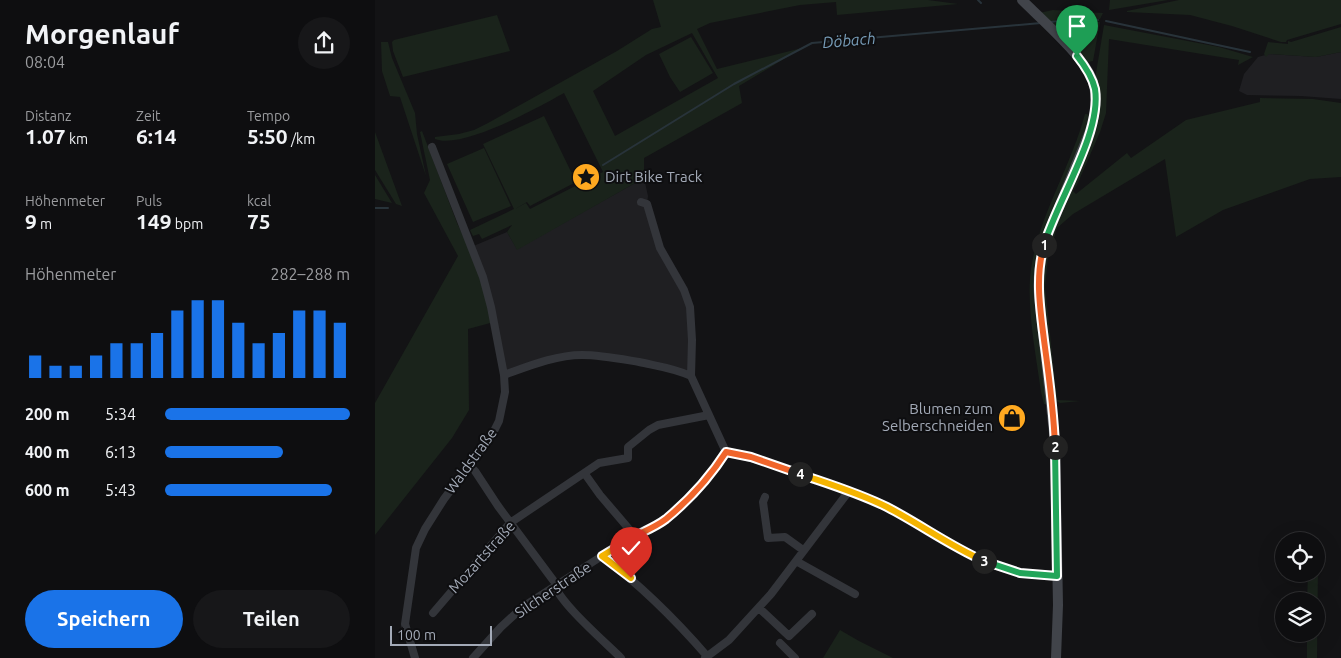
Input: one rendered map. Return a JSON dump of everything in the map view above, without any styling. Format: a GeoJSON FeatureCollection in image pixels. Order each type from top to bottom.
{"type":"FeatureCollection","features":[{"type":"Feature","properties":{"kind":"main road"},"geometry":{"type":"LineString","coordinates":[[1022,0],[1077,56],[1088,70],[1095,88],[1095,104],[1090,131],[1046,239],[1039,271],[1039,296],[1055,442],[1058,605],[1056,658]]}},
{"type":"Feature","properties":{"kind":"street","name":"Waldstraße"},"geometry":{"type":"LineString","coordinates":[[415,658],[405,624],[416,548],[443,499],[492,435],[499,420],[503,404],[505,375],[483,277],[432,146]]}},
{"type":"Feature","properties":{"kind":"street"},"geometry":{"type":"LineString","coordinates":[[641,202],[647,204],[660,248],[684,290],[690,307],[692,331],[691,376],[726,452],[751,457],[886,506],[947,542],[984,561],[1020,573],[1057,576]]}},
{"type":"Feature","properties":{"kind":"street"},"geometry":{"type":"LineString","coordinates":[[505,375],[559,358],[582,355],[644,363],[677,370],[691,376]]}},
{"type":"Feature","properties":{"kind":"street","name":"Mozartstraße"},"geometry":{"type":"LineString","coordinates":[[433,613],[510,522],[599,463],[628,458],[628,447],[658,425],[709,415]]}},
{"type":"Feature","properties":{"kind":"street","name":"Silcherstraße"},"geometry":{"type":"LineString","coordinates":[[473,658],[501,627],[554,583],[665,520],[694,492],[719,464],[726,452]]}},
{"type":"Feature","properties":{"kind":"street"},"geometry":{"type":"LineString","coordinates":[[470,466],[554,583],[557,593],[621,658]]}},
{"type":"Feature","properties":{"kind":"street"},"geometry":{"type":"LineString","coordinates":[[585,474],[600,495],[635,536]]}},
{"type":"Feature","properties":{"kind":"street"},"geometry":{"type":"LineString","coordinates":[[602,556],[631,578],[672,616],[706,657],[729,640],[759,608],[849,491]]}},
{"type":"Feature","properties":{"kind":"street"},"geometry":{"type":"LineString","coordinates":[[765,497],[763,502],[768,538],[785,537],[803,550]]}},
{"type":"Feature","properties":{"kind":"street"},"geometry":{"type":"LineString","coordinates":[[796,561],[855,594]]}},
{"type":"Feature","properties":{"kind":"street"},"geometry":{"type":"LineString","coordinates":[[759,608],[789,636]]}},
{"type":"Feature","properties":{"kind":"street"},"geometry":{"type":"LineString","coordinates":[[795,658],[779,643],[812,614]]}},
{"type":"Feature","properties":{"kind":"shaded area"},"geometry":{"type":"Polygon","coordinates":[[[653,0],[928,0],[958,4],[837,15],[836,2],[800,5],[710,23],[697,29],[717,69],[802,48],[739,86],[742,103],[644,158],[644,178],[517,250],[507,232],[512,225],[482,239],[479,234],[473,236],[470,230],[514,209],[483,144],[544,116],[576,182],[530,206],[527,202],[515,209],[526,203],[530,209],[603,172],[564,93],[519,117],[481,133],[447,141],[435,139],[435,137],[474,130],[617,51],[652,29],[661,27],[653,0]],[[692,33],[646,55],[593,91],[615,136],[718,78],[692,33]]]}},
{"type":"Feature","properties":{"kind":"shaded area"},"geometry":{"type":"Polygon","coordinates":[[[1110,0],[1168,0],[1109,10],[1110,0]]]}},
{"type":"Feature","properties":{"kind":"shaded area"},"geometry":{"type":"Polygon","coordinates":[[[1179,0],[1341,0],[1341,24],[1281,42],[1190,15],[1127,12],[1179,0]]]}},
{"type":"Feature","properties":{"kind":"shaded area"},"geometry":{"type":"Polygon","coordinates":[[[1053,10],[1103,13],[1100,19],[1066,19],[1048,22],[1039,13],[1053,10]]]}},
{"type":"Feature","properties":{"kind":"shaded area"},"geometry":{"type":"Polygon","coordinates":[[[497,15],[510,51],[403,77],[393,51],[392,42],[394,40],[497,15]]]}},
{"type":"Feature","properties":{"kind":"shaded area"},"geometry":{"type":"Polygon","coordinates":[[[1066,21],[1100,22],[1093,61],[1088,62],[1050,24],[1066,21]]]}},
{"type":"Feature","properties":{"kind":"shaded area"},"geometry":{"type":"Polygon","coordinates":[[[1104,25],[1219,47],[1253,57],[1238,65],[1239,60],[1109,39],[1106,113],[1100,132],[1073,191],[1076,194],[1127,153],[1131,158],[1186,120],[1260,102],[1260,98],[1313,99],[1341,103],[1341,177],[1310,179],[1223,210],[1176,237],[1165,159],[1073,214],[1057,228],[1048,257],[1045,287],[1057,400],[1080,401],[1060,403],[1055,400],[1041,287],[1049,240],[1090,141],[1096,73],[1104,25]]]}},
{"type":"Feature","properties":{"kind":"shaded area"},"geometry":{"type":"Polygon","coordinates":[[[1341,27],[1341,52],[1316,57],[1269,54],[1266,57],[1264,54],[1268,42],[1288,44],[1288,41],[1291,42],[1341,27]]]}},
{"type":"Feature","properties":{"kind":"shaded area"},"geometry":{"type":"Polygon","coordinates":[[[691,37],[713,73],[680,92],[659,54],[691,37]]]}},
{"type":"Feature","properties":{"kind":"shaded area"},"geometry":{"type":"Polygon","coordinates":[[[381,42],[388,42],[392,58],[415,113],[417,134],[426,176],[400,97],[390,96],[382,71],[381,42]]]}},
{"type":"Feature","properties":{"kind":"shaded area"},"geometry":{"type":"Polygon","coordinates":[[[1341,52],[1341,99],[1247,95],[1239,91],[1244,74],[1258,57],[1269,54],[1316,57],[1341,52]]]}},
{"type":"Feature","properties":{"kind":"shaded area"},"geometry":{"type":"Polygon","coordinates":[[[1085,114],[1094,115],[1042,256],[1048,404],[1044,404],[1034,346],[1031,315],[1031,269],[1041,229],[1072,153],[1085,114]]]}},
{"type":"Feature","properties":{"kind":"shaded area"},"geometry":{"type":"Polygon","coordinates":[[[422,131],[457,223],[483,277],[494,322],[468,329],[469,410],[452,438],[375,535],[375,403],[458,256],[424,193],[430,180],[420,132],[422,131]]]}},
{"type":"Feature","properties":{"kind":"shaded area"},"geometry":{"type":"Polygon","coordinates":[[[375,132],[402,206],[396,204],[375,170],[375,132]]]}},
{"type":"Feature","properties":{"kind":"shaded area"},"geometry":{"type":"Polygon","coordinates":[[[484,148],[511,206],[473,222],[447,164],[484,148]]]}},
{"type":"Feature","properties":{"kind":"shaded area"},"geometry":{"type":"Polygon","coordinates":[[[375,175],[392,203],[375,199],[375,175]]]}},
{"type":"Feature","properties":{"kind":"shaded area"},"geometry":{"type":"Polygon","coordinates":[[[644,178],[648,196],[647,205],[660,248],[688,300],[691,376],[678,370],[582,355],[504,375],[471,247],[507,232],[517,249],[644,178]]]}},
{"type":"Feature","properties":{"kind":"shaded area"},"geometry":{"type":"Polygon","coordinates":[[[1308,582],[1318,582],[1318,592],[1307,592],[1308,582]]]}},
{"type":"Feature","properties":{"kind":"shaded area"},"geometry":{"type":"Polygon","coordinates":[[[840,630],[859,641],[893,658],[823,658],[840,630]]]}},
{"type":"Feature","properties":{"kind":"shaded area"},"geometry":{"type":"Polygon","coordinates":[[[1307,642],[1317,642],[1317,658],[1307,658],[1307,642]]]}},
{"type":"Feature","properties":{"kind":"waterway"},"geometry":{"type":"LineString","coordinates":[[978,0],[981,3]]}},
{"type":"Feature","properties":{"kind":"waterway","name":"Döbach"},"geometry":{"type":"LineString","coordinates":[[1051,22],[1098,20]]}},
{"type":"Feature","properties":{"kind":"waterway","name":"Döbach"},"geometry":{"type":"LineString","coordinates":[[1106,21],[1250,52]]}},
{"type":"Feature","properties":{"kind":"waterway","name":"Döbach"},"geometry":{"type":"LineString","coordinates":[[603,165],[734,84],[812,43],[1041,23]]}},
{"type":"Feature","properties":{"kind":"waterway","name":"Döbach"},"geometry":{"type":"LineString","coordinates":[[375,208],[388,208]]}},
{"type":"Feature","properties":{"kind":"place","name":"Dirt Bike Track"},"geometry":{"type":"Point","coordinates":[586,177]}},
{"type":"Feature","properties":{"kind":"place","name":"Blumen zum Selberschneiden"},"geometry":{"type":"Point","coordinates":[1012,418]}},
{"type":"Feature","properties":{"kind":"route"},"geometry":{"type":"LineString","coordinates":[[631,578],[602,556],[665,520],[694,492],[719,464],[726,452],[751,457],[867,497],[970,555],[998,567],[1032,575],[1057,576],[1055,442],[1039,296],[1039,271],[1046,239],[1084,149],[1094,115],[1095,94],[1093,83],[1088,70],[1077,56]]}}]}
